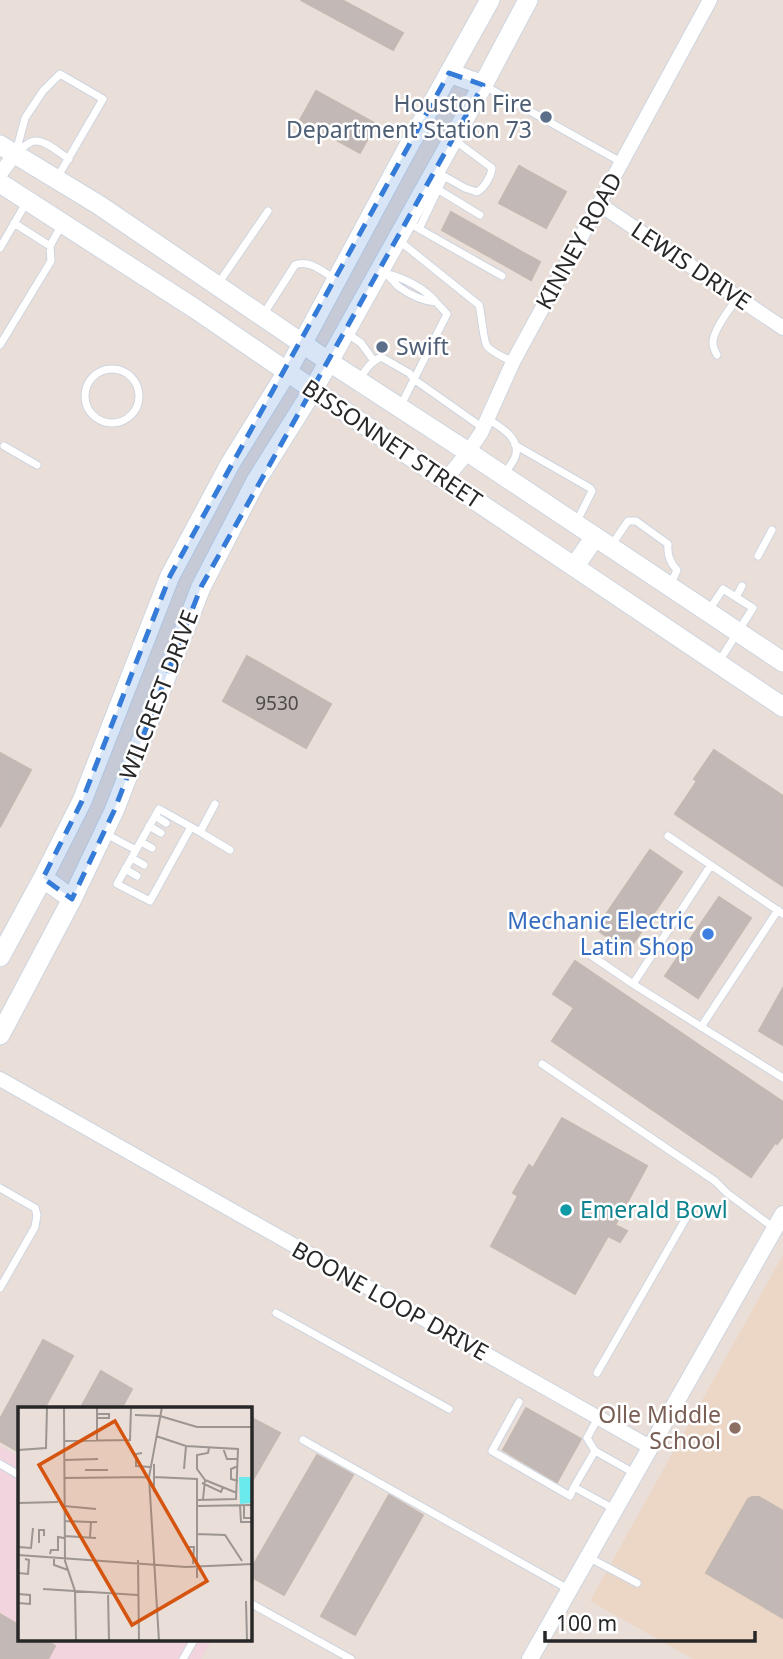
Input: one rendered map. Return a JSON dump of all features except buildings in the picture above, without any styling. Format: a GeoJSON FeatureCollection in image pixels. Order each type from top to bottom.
{"type":"FeatureCollection","features":[{"type":"Feature","properties":{"kind":"main road","name":"WILCREST DRIVE"},"geometry":{"type":"LineString","coordinates":[[0,957],[82,801],[170,576],[230,464],[287,372],[490,0]]}},
{"type":"Feature","properties":{"kind":"main road","name":"WILCREST DRIVE"},"geometry":{"type":"LineString","coordinates":[[0,1035],[72,899],[114,811],[201,587],[256,481],[384,272],[436,180],[453,139],[528,0]]}},
{"type":"Feature","properties":{"kind":"main road"},"geometry":{"type":"LineString","coordinates":[[449,73],[483,85]]}},
{"type":"Feature","properties":{"kind":"main road","name":"BISSONNET STREET"},"geometry":{"type":"LineString","coordinates":[[8,149],[99,205],[328,361],[783,662]]}},
{"type":"Feature","properties":{"kind":"main road","name":"BISSONNET STREET"},"geometry":{"type":"LineString","coordinates":[[0,183],[197,310],[444,480],[783,707]]}},
{"type":"Feature","properties":{"kind":"main road"},"geometry":{"type":"LineString","coordinates":[[574,567],[603,542]]}},
{"type":"Feature","properties":{"kind":"main road"},"geometry":{"type":"LineString","coordinates":[[170,576],[201,587]]}},
{"type":"Feature","properties":{"kind":"main road"},"geometry":{"type":"LineString","coordinates":[[114,719],[138,748]]}},
{"type":"Feature","properties":{"kind":"main road"},"geometry":{"type":"LineString","coordinates":[[43,878],[72,899]]}},
{"type":"Feature","properties":{"kind":"street","name":"KINNEY ROAD"},"geometry":{"type":"LineString","coordinates":[[444,480],[468,452],[485,424],[513,362],[710,0]]}},
{"type":"Feature","properties":{"kind":"street"},"geometry":{"type":"LineString","coordinates":[[0,174],[8,149]]}},
{"type":"Feature","properties":{"kind":"street","name":"LEWIS DRIVE"},"geometry":{"type":"LineString","coordinates":[[599,204],[783,328]]}},
{"type":"Feature","properties":{"kind":"street","name":"BOONE LOOP DRIVE"},"geometry":{"type":"LineString","coordinates":[[0,1079],[650,1447]]}},
{"type":"Feature","properties":{"kind":"street"},"geometry":{"type":"LineString","coordinates":[[530,1659],[779,1221]]}},
{"type":"Feature","properties":{"kind":"lane"},"geometry":{"type":"LineString","coordinates":[[8,149],[43,90],[60,74],[103,99],[57,178]]}},
{"type":"Feature","properties":{"kind":"lane"},"geometry":{"type":"LineString","coordinates":[[483,85],[622,162]]}},
{"type":"Feature","properties":{"kind":"lane"},"geometry":{"type":"LineString","coordinates":[[436,180],[477,192],[482,189],[491,172],[489,165],[453,139]]}},
{"type":"Feature","properties":{"kind":"lane"},"geometry":{"type":"LineString","coordinates":[[8,149],[35,141],[69,159]]}},
{"type":"Feature","properties":{"kind":"lane"},"geometry":{"type":"LineString","coordinates":[[436,180],[480,215]]}},
{"type":"Feature","properties":{"kind":"lane"},"geometry":{"type":"LineString","coordinates":[[0,248],[28,200]]}},
{"type":"Feature","properties":{"kind":"lane"},"geometry":{"type":"LineString","coordinates":[[218,285],[268,211]]}},
{"type":"Feature","properties":{"kind":"lane"},"geometry":{"type":"LineString","coordinates":[[14,223],[50,246]]}},
{"type":"Feature","properties":{"kind":"lane"},"geometry":{"type":"LineString","coordinates":[[0,345],[51,261],[50,246],[63,223]]}},
{"type":"Feature","properties":{"kind":"lane"},"geometry":{"type":"LineString","coordinates":[[407,230],[502,276]]}},
{"type":"Feature","properties":{"kind":"lane"},"geometry":{"type":"LineString","coordinates":[[407,230],[479,305],[483,316],[484,337],[489,349],[513,362]]}},
{"type":"Feature","properties":{"kind":"lane"},"geometry":{"type":"LineString","coordinates":[[263,316],[295,265],[301,262],[337,280]]}},
{"type":"Feature","properties":{"kind":"lane"},"geometry":{"type":"LineString","coordinates":[[384,272],[400,287],[426,302],[436,302],[447,314],[400,407]]}},
{"type":"Feature","properties":{"kind":"lane"},"geometry":{"type":"LineString","coordinates":[[717,355],[713,340],[738,298]]}},
{"type":"Feature","properties":{"kind":"lane"},"geometry":{"type":"LineString","coordinates":[[345,332],[360,343],[374,361]]}},
{"type":"Feature","properties":{"kind":"lane"},"geometry":{"type":"LineString","coordinates":[[358,380],[374,361],[381,357],[410,373],[415,380],[485,424],[507,431],[515,445],[516,455],[504,476]]}},
{"type":"Feature","properties":{"kind":"lane"},"geometry":{"type":"LineString","coordinates":[[104,370],[122,371],[135,383],[138,392],[135,410],[122,421],[105,422],[91,413],[86,405],[86,388],[96,374],[104,370]]}},
{"type":"Feature","properties":{"kind":"lane"},"geometry":{"type":"LineString","coordinates":[[515,445],[590,488],[592,491],[576,524]]}},
{"type":"Feature","properties":{"kind":"lane"},"geometry":{"type":"LineString","coordinates":[[4,446],[37,465]]}},
{"type":"Feature","properties":{"kind":"lane"},"geometry":{"type":"LineString","coordinates":[[603,542],[628,521],[636,521],[668,544],[667,552],[671,564],[677,570],[670,586]]}},
{"type":"Feature","properties":{"kind":"lane"},"geometry":{"type":"LineString","coordinates":[[758,556],[772,530]]}},
{"type":"Feature","properties":{"kind":"lane"},"geometry":{"type":"LineString","coordinates":[[736,597],[742,586]]}},
{"type":"Feature","properties":{"kind":"lane"},"geometry":{"type":"LineString","coordinates":[[708,612],[723,589],[753,608],[717,663]]}},
{"type":"Feature","properties":{"kind":"lane"},"geometry":{"type":"LineString","coordinates":[[200,832],[215,804]]}},
{"type":"Feature","properties":{"kind":"lane"},"geometry":{"type":"LineString","coordinates":[[186,830],[160,874],[150,901],[117,884],[159,809],[186,830],[200,832],[230,850]]}},
{"type":"Feature","properties":{"kind":"lane"},"geometry":{"type":"LineString","coordinates":[[155,816],[166,822]]}},
{"type":"Feature","properties":{"kind":"lane"},"geometry":{"type":"LineString","coordinates":[[149,826],[161,833]]}},
{"type":"Feature","properties":{"kind":"lane"},"geometry":{"type":"LineString","coordinates":[[104,833],[144,864]]}},
{"type":"Feature","properties":{"kind":"lane"},"geometry":{"type":"LineString","coordinates":[[668,836],[780,912],[701,1027]]}},
{"type":"Feature","properties":{"kind":"lane"},"geometry":{"type":"LineString","coordinates":[[141,842],[152,848]]}},
{"type":"Feature","properties":{"kind":"lane"},"geometry":{"type":"LineString","coordinates":[[633,984],[711,865]]}},
{"type":"Feature","properties":{"kind":"lane"},"geometry":{"type":"LineString","coordinates":[[125,869],[137,876]]}},
{"type":"Feature","properties":{"kind":"lane"},"geometry":{"type":"LineString","coordinates":[[592,956],[783,1078]]}},
{"type":"Feature","properties":{"kind":"lane"},"geometry":{"type":"LineString","coordinates":[[542,1064],[715,1181],[727,1193],[779,1221]]}},
{"type":"Feature","properties":{"kind":"lane"},"geometry":{"type":"LineString","coordinates":[[0,1188],[35,1208],[37,1215],[35,1227],[0,1288]]}},
{"type":"Feature","properties":{"kind":"lane"},"geometry":{"type":"LineString","coordinates":[[597,1373],[689,1213]]}},
{"type":"Feature","properties":{"kind":"lane"},"geometry":{"type":"LineString","coordinates":[[276,1313],[449,1409]]}},
{"type":"Feature","properties":{"kind":"lane"},"geometry":{"type":"LineString","coordinates":[[519,1402],[492,1451],[570,1496],[595,1451]]}},
{"type":"Feature","properties":{"kind":"lane"},"geometry":{"type":"LineString","coordinates":[[598,1418],[587,1438],[595,1451],[635,1473]]}},
{"type":"Feature","properties":{"kind":"lane"},"geometry":{"type":"LineString","coordinates":[[303,1440],[569,1590]]}},
{"type":"Feature","properties":{"kind":"lane"},"geometry":{"type":"LineString","coordinates":[[0,1464],[18,1474]]}},
{"type":"Feature","properties":{"kind":"lane"},"geometry":{"type":"LineString","coordinates":[[574,1487],[615,1510]]}},
{"type":"Feature","properties":{"kind":"lane"},"geometry":{"type":"LineString","coordinates":[[588,1556],[637,1583]]}},
{"type":"Feature","properties":{"kind":"lane"},"geometry":{"type":"LineString","coordinates":[[252,1604],[351,1659]]}},
{"type":"Feature","properties":{"kind":"lane"},"geometry":{"type":"LineString","coordinates":[[183,1659],[193,1642]]}},
{"type":"Feature","properties":{"kind":"highlighted area"},"geometry":{"type":"Polygon","coordinates":[[[449,73],[483,85],[201,587],[114,811],[72,899],[43,878],[82,801],[170,576],[449,73]]]}},
{"type":"Feature","properties":{"kind":"shaded area","name":"Olle Middle School"},"geometry":{"type":"Polygon","coordinates":[[[783,1255],[783,1659],[693,1659],[590,1601],[783,1255]]]}},
{"type":"Feature","properties":{"kind":"shaded area"},"geometry":{"type":"Polygon","coordinates":[[[0,1446],[18,1456],[18,1642],[211,1642],[201,1659],[0,1659],[0,1446]]]}},
{"type":"Feature","properties":{"kind":"place","name":"Houston Fire Department Station 73"},"geometry":{"type":"Point","coordinates":[546,117]}},
{"type":"Feature","properties":{"kind":"place","name":"Swift"},"geometry":{"type":"Point","coordinates":[382,347]}},
{"type":"Feature","properties":{"kind":"place","name":"Mechanic Electric Latin Shop"},"geometry":{"type":"Point","coordinates":[708,934]}},
{"type":"Feature","properties":{"kind":"place","name":"Emerald Bowl"},"geometry":{"type":"Point","coordinates":[566,1210]}},
{"type":"Feature","properties":{"kind":"place","name":"Olle Middle School"},"geometry":{"type":"Point","coordinates":[735,1428]}}]}
